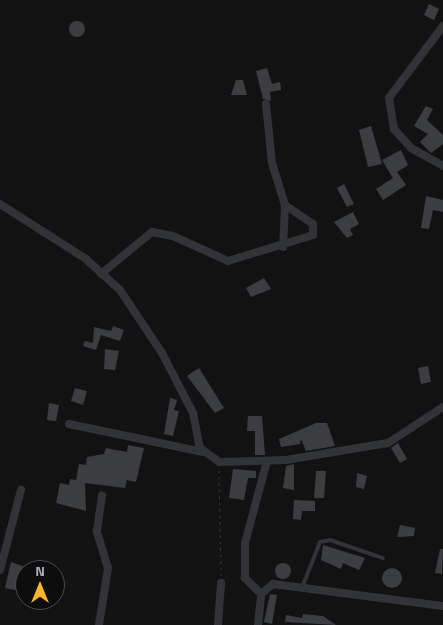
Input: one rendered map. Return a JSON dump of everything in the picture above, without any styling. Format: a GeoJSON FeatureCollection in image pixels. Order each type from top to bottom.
{"type":"FeatureCollection","features":[{"type":"Feature","properties":{"kind":"street"},"geometry":{"type":"LineString","coordinates":[[443,26],[389,98],[389,112],[394,128],[411,148],[443,166]]}},
{"type":"Feature","properties":{"kind":"street"},"geometry":{"type":"LineString","coordinates":[[266,104],[272,163],[285,205],[283,247]]}},
{"type":"Feature","properties":{"kind":"street"},"geometry":{"type":"LineString","coordinates":[[0,204],[101,274],[120,290],[162,353],[192,413],[203,452]]}},
{"type":"Feature","properties":{"kind":"street"},"geometry":{"type":"LineString","coordinates":[[101,274],[152,232],[174,236],[228,261],[283,247],[316,231],[285,205]]}},
{"type":"Feature","properties":{"kind":"street"},"geometry":{"type":"LineString","coordinates":[[69,424],[203,452],[219,462],[267,461],[388,443],[443,407]]}},
{"type":"Feature","properties":{"kind":"street"},"geometry":{"type":"LineString","coordinates":[[261,594],[245,578],[245,543],[267,461]]}},
{"type":"Feature","properties":{"kind":"street"},"geometry":{"type":"LineString","coordinates":[[0,570],[21,490]]}},
{"type":"Feature","properties":{"kind":"street"},"geometry":{"type":"LineString","coordinates":[[99,625],[108,568],[97,531],[102,495]]}},
{"type":"Feature","properties":{"kind":"street"},"geometry":{"type":"LineString","coordinates":[[218,625],[221,584]]}},
{"type":"Feature","properties":{"kind":"street"},"geometry":{"type":"LineString","coordinates":[[258,625],[261,594],[273,584],[303,586],[334,594],[443,606]]}},
{"type":"Feature","properties":{"kind":"lane"},"geometry":{"type":"LineString","coordinates":[[303,586],[320,542],[330,540],[382,558]]}},
{"type":"Feature","properties":{"kind":"path"},"geometry":{"type":"LineString","coordinates":[[219,462],[221,584]]}},
{"type":"Feature","properties":{"kind":"building"},"geometry":{"type":"Polygon","coordinates":[[[429,4],[439,9],[434,20],[424,15],[429,4]]]}},
{"type":"Feature","properties":{"kind":"building"},"geometry":{"type":"Polygon","coordinates":[[[77,21],[83,23],[85,29],[83,35],[77,37],[71,35],[69,29],[71,23],[77,21]]]}},
{"type":"Feature","properties":{"kind":"building"},"geometry":{"type":"Polygon","coordinates":[[[267,68],[272,84],[280,82],[281,90],[270,92],[271,101],[263,99],[256,71],[267,68]]]}},
{"type":"Feature","properties":{"kind":"building"},"geometry":{"type":"Polygon","coordinates":[[[236,80],[243,80],[247,95],[231,95],[236,80]]]}},
{"type":"Feature","properties":{"kind":"building"},"geometry":{"type":"Polygon","coordinates":[[[426,106],[433,109],[427,120],[443,135],[443,144],[431,153],[420,142],[428,134],[414,126],[426,106]]]}},
{"type":"Feature","properties":{"kind":"building"},"geometry":{"type":"Polygon","coordinates":[[[371,126],[382,164],[368,167],[359,130],[371,126]]]}},
{"type":"Feature","properties":{"kind":"building"},"geometry":{"type":"Polygon","coordinates":[[[401,150],[408,165],[397,172],[406,185],[383,200],[376,189],[393,178],[382,160],[401,150]]]}},
{"type":"Feature","properties":{"kind":"building"},"geometry":{"type":"Polygon","coordinates":[[[344,184],[354,204],[347,207],[337,188],[344,184]]]}},
{"type":"Feature","properties":{"kind":"building"},"geometry":{"type":"Polygon","coordinates":[[[426,196],[443,200],[443,212],[433,210],[429,229],[421,228],[426,196]]]}},
{"type":"Feature","properties":{"kind":"building"},"geometry":{"type":"Polygon","coordinates":[[[353,212],[359,224],[350,229],[353,235],[347,238],[334,222],[353,212]]]}},
{"type":"Feature","properties":{"kind":"building"},"geometry":{"type":"Polygon","coordinates":[[[264,278],[271,289],[251,297],[246,288],[264,278]]]}},
{"type":"Feature","properties":{"kind":"building"},"geometry":{"type":"Polygon","coordinates":[[[113,326],[124,330],[120,341],[101,335],[96,350],[83,346],[85,341],[93,343],[94,327],[111,331],[113,326]]]}},
{"type":"Feature","properties":{"kind":"building"},"geometry":{"type":"Polygon","coordinates":[[[105,349],[119,351],[115,370],[104,369],[105,349]]]}},
{"type":"Feature","properties":{"kind":"building"},"geometry":{"type":"Polygon","coordinates":[[[428,366],[431,382],[421,384],[418,368],[428,366]]]}},
{"type":"Feature","properties":{"kind":"building"},"geometry":{"type":"Polygon","coordinates":[[[199,368],[224,408],[215,413],[187,376],[199,368]]]}},
{"type":"Feature","properties":{"kind":"building"},"geometry":{"type":"Polygon","coordinates":[[[75,388],[87,391],[83,405],[71,401],[75,388]]]}},
{"type":"Feature","properties":{"kind":"building"},"geometry":{"type":"Polygon","coordinates":[[[170,398],[177,400],[174,410],[179,411],[173,436],[164,434],[170,398]]]}},
{"type":"Feature","properties":{"kind":"building"},"geometry":{"type":"Polygon","coordinates":[[[49,403],[59,405],[56,421],[47,420],[49,403]]]}},
{"type":"Feature","properties":{"kind":"building"},"geometry":{"type":"Polygon","coordinates":[[[248,416],[262,416],[265,455],[255,455],[255,431],[247,431],[248,416]]]}},
{"type":"Feature","properties":{"kind":"building"},"geometry":{"type":"Polygon","coordinates":[[[316,423],[327,423],[335,446],[306,451],[301,439],[300,444],[281,447],[279,439],[316,423]]]}},
{"type":"Feature","properties":{"kind":"building"},"geometry":{"type":"Polygon","coordinates":[[[398,443],[407,459],[400,463],[391,448],[398,443]]]}},
{"type":"Feature","properties":{"kind":"building"},"geometry":{"type":"Polygon","coordinates":[[[128,445],[144,448],[136,482],[127,480],[125,488],[85,483],[86,511],[56,503],[60,483],[69,485],[70,479],[76,480],[79,464],[86,465],[87,457],[104,454],[106,448],[127,452],[128,445]]]}},
{"type":"Feature","properties":{"kind":"building"},"geometry":{"type":"Polygon","coordinates":[[[294,464],[294,490],[283,488],[286,466],[294,464]]]}},
{"type":"Feature","properties":{"kind":"building"},"geometry":{"type":"Polygon","coordinates":[[[233,469],[256,471],[256,478],[248,478],[244,500],[229,498],[233,469]]]}},
{"type":"Feature","properties":{"kind":"building"},"geometry":{"type":"Polygon","coordinates":[[[316,471],[326,471],[324,498],[314,498],[316,471]]]}},
{"type":"Feature","properties":{"kind":"building"},"geometry":{"type":"Polygon","coordinates":[[[357,473],[367,476],[364,489],[356,487],[357,473]]]}},
{"type":"Feature","properties":{"kind":"building"},"geometry":{"type":"Polygon","coordinates":[[[294,500],[315,501],[315,511],[302,511],[301,520],[293,519],[294,500]]]}},
{"type":"Feature","properties":{"kind":"building"},"geometry":{"type":"Polygon","coordinates":[[[400,525],[415,528],[414,536],[397,537],[400,525]]]}},
{"type":"Feature","properties":{"kind":"building"},"geometry":{"type":"Polygon","coordinates":[[[323,545],[365,558],[359,570],[343,563],[341,569],[321,560],[323,545]]]}},
{"type":"Feature","properties":{"kind":"building"},"geometry":{"type":"Polygon","coordinates":[[[440,549],[443,549],[442,574],[435,573],[440,549]]]}},
{"type":"Feature","properties":{"kind":"building"},"geometry":{"type":"Polygon","coordinates":[[[11,562],[15,563],[15,590],[5,588],[11,562]]]}},
{"type":"Feature","properties":{"kind":"building"},"geometry":{"type":"Polygon","coordinates":[[[283,563],[289,565],[291,571],[289,577],[283,579],[277,577],[275,571],[277,565],[283,563]]]}},
{"type":"Feature","properties":{"kind":"building"},"geometry":{"type":"Polygon","coordinates":[[[392,568],[399,571],[402,578],[399,585],[392,588],[385,585],[382,578],[385,571],[392,568]]]}},
{"type":"Feature","properties":{"kind":"building"},"geometry":{"type":"Polygon","coordinates":[[[270,594],[277,595],[272,624],[264,622],[270,594]]]}},
{"type":"Feature","properties":{"kind":"building"},"geometry":{"type":"Polygon","coordinates":[[[303,614],[323,616],[336,625],[285,622],[286,615],[302,618],[303,614]]]}}]}
